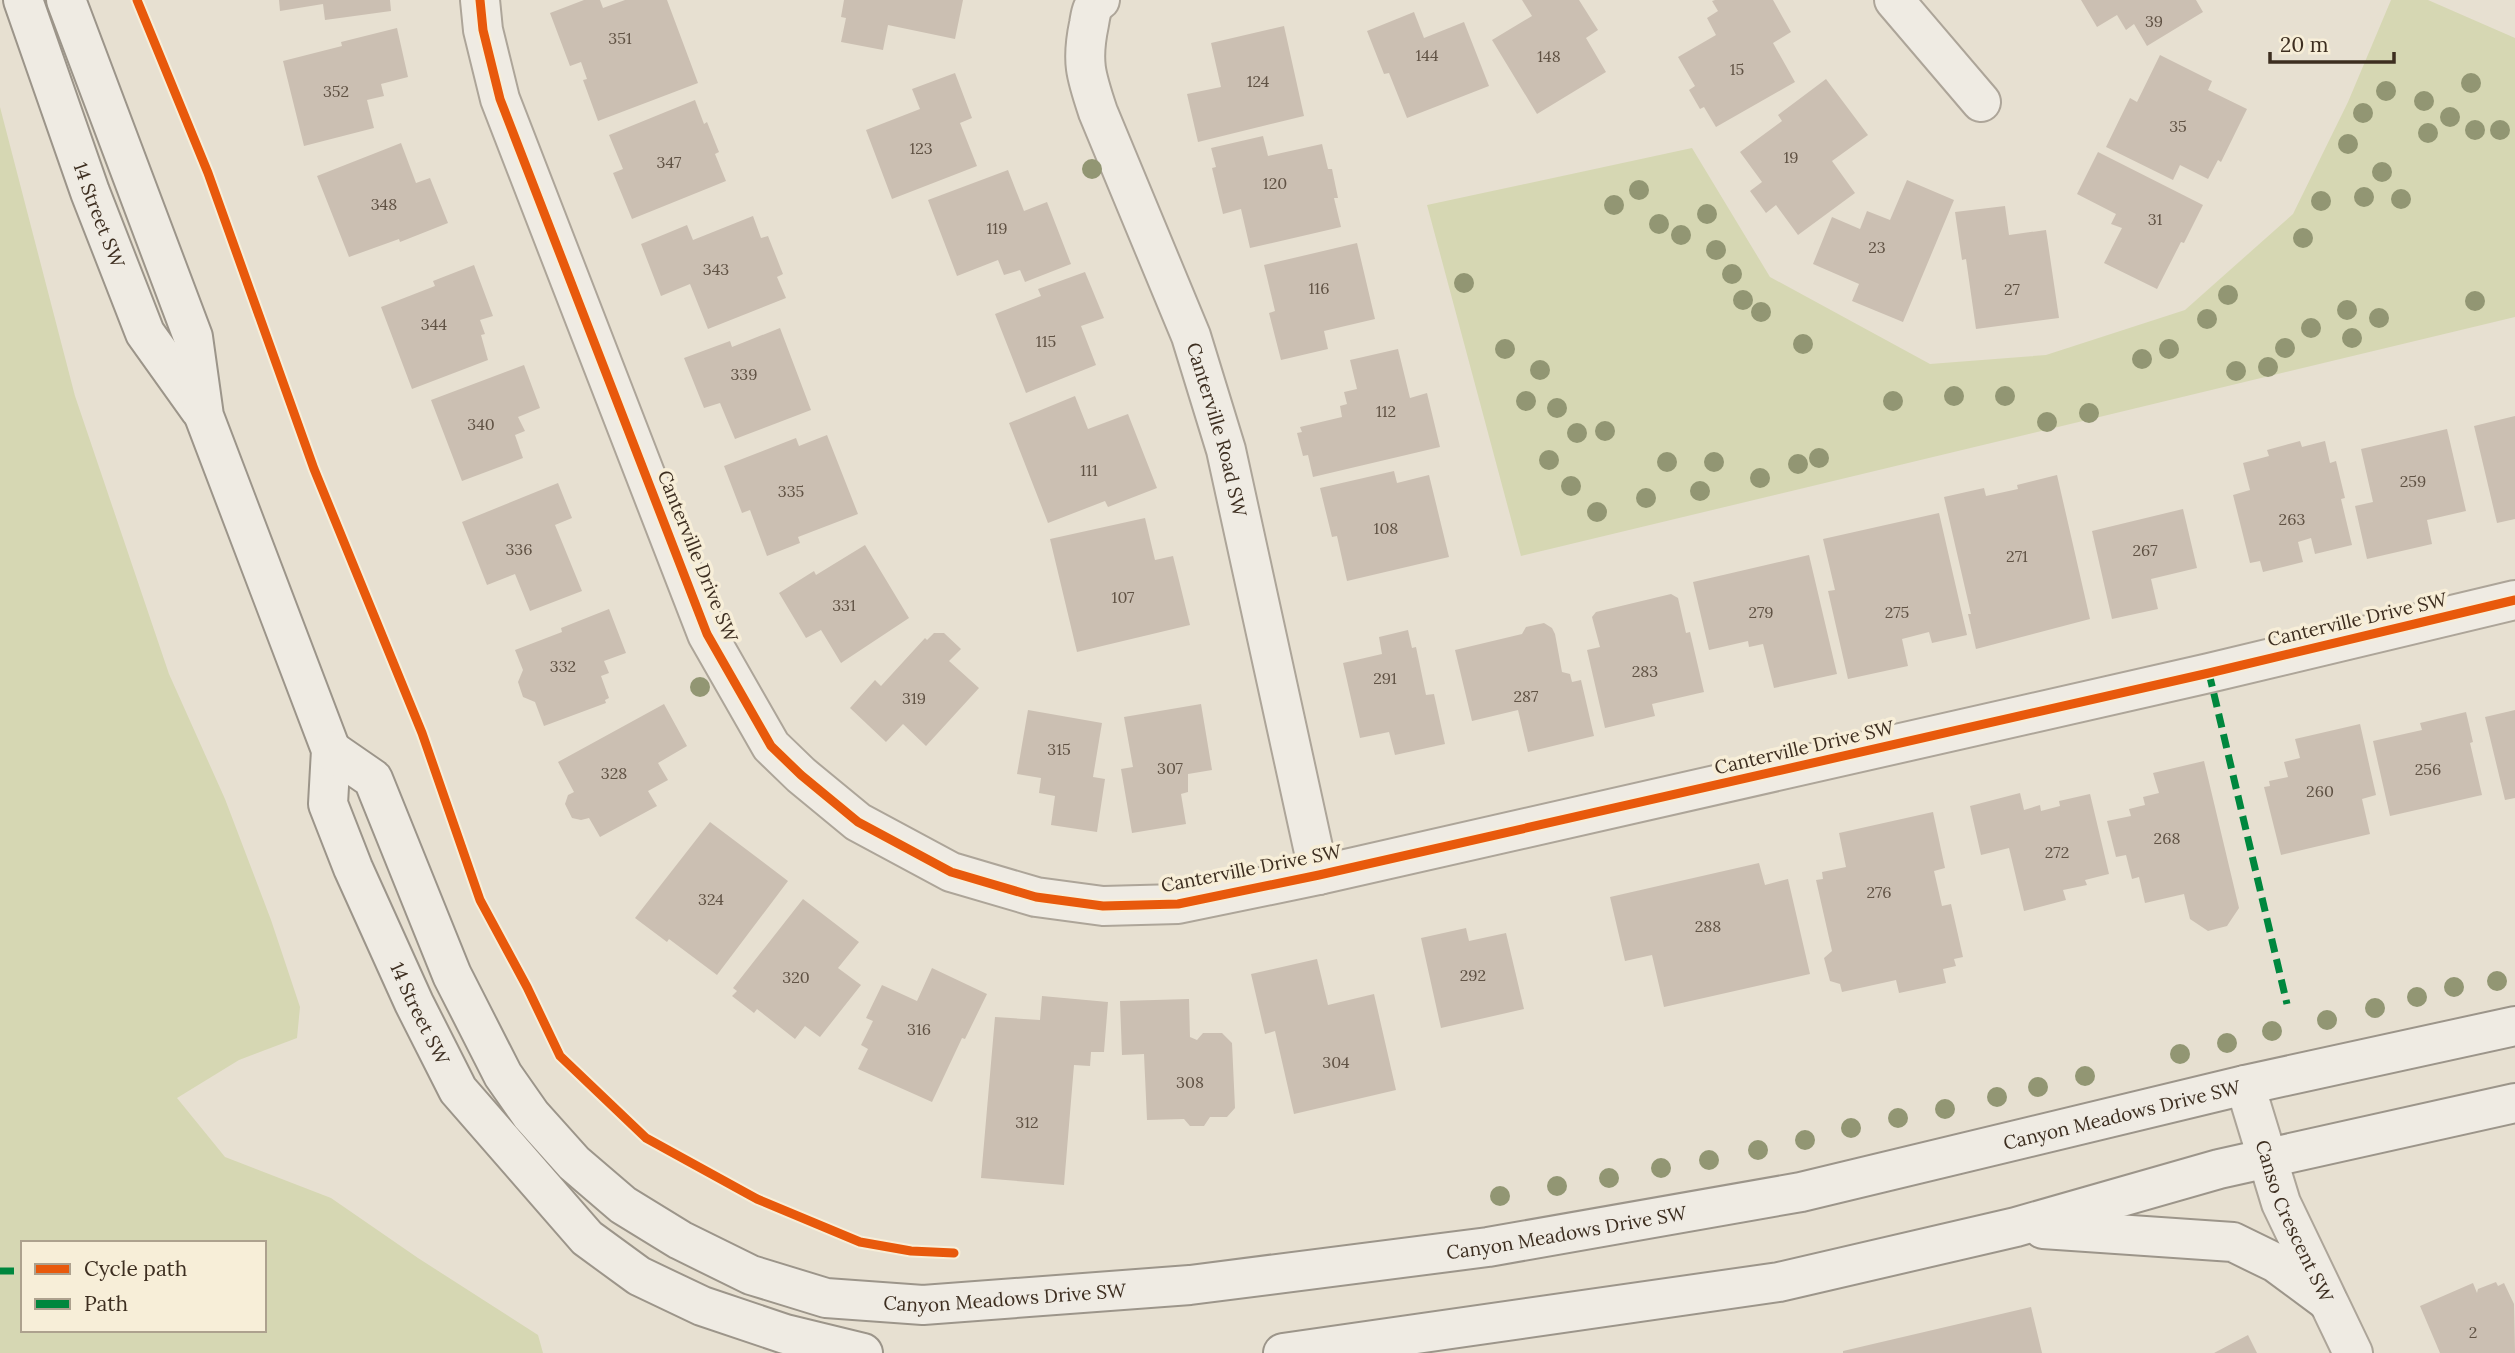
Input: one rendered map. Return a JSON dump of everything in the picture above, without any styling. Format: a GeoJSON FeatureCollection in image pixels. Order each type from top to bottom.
{"type":"FeatureCollection","features":[{"type":"Feature","properties":{"kind":"main road","name":"14 Street SW"},"geometry":{"type":"LineString","coordinates":[[23,0],[90,192],[145,333],[204,416]]}},
{"type":"Feature","properties":{"kind":"main road","name":"14 Street SW"},"geometry":{"type":"LineString","coordinates":[[66,0],[193,337],[204,416],[331,750],[328,804],[353,868],[414,1003],[458,1090],[587,1238],[639,1276],[702,1306],[785,1334],[863,1353]]}},
{"type":"Feature","properties":{"kind":"main road","name":"Canterville Drive SW"},"geometry":{"type":"LineString","coordinates":[[480,0],[500,99],[706,634],[771,746],[801,775],[858,822],[951,872],[1035,897],[1103,906],[1178,904],[1319,875],[2195,676],[2515,600]]}},
{"type":"Feature","properties":{"kind":"main road","name":"Canterville Road SW"},"geometry":{"type":"LineString","coordinates":[[1100,0],[1092,7],[1084,46],[1086,75],[1098,111],[1191,335],[1210,393],[1226,450],[1319,875]]}},
{"type":"Feature","properties":{"kind":"main road"},"geometry":{"type":"LineString","coordinates":[[1894,0],[1981,102]]}},
{"type":"Feature","properties":{"kind":"main road","name":"Canyon Meadows Drive SW"},"geometry":{"type":"LineString","coordinates":[[331,750],[373,779],[452,975],[503,1075],[531,1115],[574,1163],[623,1205],[680,1240],[751,1275],[826,1298],[923,1305],[1191,1285],[1488,1247],[1801,1192],[2245,1085],[2515,1026]]}},
{"type":"Feature","properties":{"kind":"main road","name":"Canso Crescent SW"},"geometry":{"type":"LineString","coordinates":[[2245,1085],[2281,1203],[2353,1353]]}},
{"type":"Feature","properties":{"kind":"main road"},"geometry":{"type":"LineString","coordinates":[[1283,1353],[1779,1282],[2016,1227],[2219,1169],[2515,1103]]}},
{"type":"Feature","properties":{"kind":"main road"},"geometry":{"type":"LineString","coordinates":[[2016,1227],[2233,1242],[2276,1263],[2326,1300]]}},
{"type":"Feature","properties":{"kind":"green space"},"geometry":{"type":"Polygon","coordinates":[[[2391,0],[2428,0],[2515,38],[2515,317],[1521,556],[1427,205],[1692,148],[1770,277],[1930,364],[2046,355],[2185,310],[2293,214],[2348,102],[2391,0]]]}},
{"type":"Feature","properties":{"kind":"green space"},"geometry":{"type":"Polygon","coordinates":[[[0,107],[75,396],[169,674],[225,799],[271,920],[300,1007],[297,1038],[239,1060],[177,1098],[225,1157],[331,1198],[538,1335],[543,1353],[0,1353],[0,107]]]}},
{"type":"Feature","properties":{"kind":"building"},"geometry":{"type":"Polygon","coordinates":[[[279,0],[390,0],[391,11],[325,20],[323,4],[280,11],[279,0]]]}},
{"type":"Feature","properties":{"kind":"building"},"geometry":{"type":"Polygon","coordinates":[[[584,0],[600,0],[603,8],[625,0],[667,0],[698,83],[598,121],[583,80],[587,79],[581,62],[570,66],[550,13],[584,0]]]}},
{"type":"Feature","properties":{"kind":"building"},"geometry":{"type":"Polygon","coordinates":[[[844,0],[963,0],[955,39],[888,25],[883,50],[841,42],[846,18],[841,17],[844,0]]]}},
{"type":"Feature","properties":{"kind":"building"},"geometry":{"type":"Polygon","coordinates":[[[1522,0],[1579,0],[1598,30],[1586,38],[1606,72],[1537,114],[1492,40],[1532,16],[1522,0]]]}},
{"type":"Feature","properties":{"kind":"building"},"geometry":{"type":"Polygon","coordinates":[[[1773,0],[1791,32],[1773,43],[1795,82],[1716,127],[1704,107],[1700,109],[1689,90],[1695,86],[1678,57],[1716,35],[1707,18],[1718,11],[1712,1],[1773,0]]]}},
{"type":"Feature","properties":{"kind":"building"},"geometry":{"type":"Polygon","coordinates":[[[2081,0],[2196,0],[2203,12],[2147,46],[2134,24],[2126,30],[2117,15],[2097,27],[2081,0]]]}},
{"type":"Feature","properties":{"kind":"building"},"geometry":{"type":"Polygon","coordinates":[[[1414,12],[1424,38],[1464,22],[1489,86],[1407,118],[1389,73],[1384,74],[1367,31],[1414,12]]]}},
{"type":"Feature","properties":{"kind":"building"},"geometry":{"type":"Polygon","coordinates":[[[1284,26],[1304,116],[1198,142],[1187,94],[1221,87],[1211,43],[1284,26]]]}},
{"type":"Feature","properties":{"kind":"building"},"geometry":{"type":"Polygon","coordinates":[[[397,28],[408,77],[381,84],[384,96],[367,100],[374,128],[304,146],[283,61],[342,46],[341,42],[397,28]]]}},
{"type":"Feature","properties":{"kind":"building"},"geometry":{"type":"Polygon","coordinates":[[[2160,55],[2212,81],[2208,90],[2247,109],[2221,162],[2218,160],[2208,179],[2180,165],[2173,180],[2106,147],[2130,98],[2137,102],[2160,55]]]}},
{"type":"Feature","properties":{"kind":"building"},"geometry":{"type":"Polygon","coordinates":[[[955,73],[972,118],[960,123],[977,166],[892,199],[866,130],[920,109],[912,89],[955,73]]]}},
{"type":"Feature","properties":{"kind":"building"},"geometry":{"type":"Polygon","coordinates":[[[1826,79],[1868,135],[1832,161],[1855,193],[1798,235],[1776,205],[1766,213],[1750,191],[1762,182],[1740,152],[1782,121],[1778,115],[1826,79]]]}},
{"type":"Feature","properties":{"kind":"building"},"geometry":{"type":"Polygon","coordinates":[[[695,100],[719,152],[715,154],[726,181],[632,219],[613,173],[623,169],[609,135],[695,100]]]}},
{"type":"Feature","properties":{"kind":"building"},"geometry":{"type":"Polygon","coordinates":[[[1263,136],[1268,156],[1322,144],[1328,169],[1332,169],[1338,198],[1334,198],[1341,227],[1250,248],[1241,209],[1223,214],[1212,168],[1216,167],[1211,148],[1263,136]]]}},
{"type":"Feature","properties":{"kind":"building"},"geometry":{"type":"Polygon","coordinates":[[[401,143],[416,183],[430,178],[448,223],[400,242],[399,239],[349,257],[317,176],[401,143]]]}},
{"type":"Feature","properties":{"kind":"building"},"geometry":{"type":"Polygon","coordinates":[[[2098,152],[2203,205],[2157,289],[2104,263],[2122,228],[2111,224],[2116,214],[2077,194],[2098,152]]]}},
{"type":"Feature","properties":{"kind":"building"},"geometry":{"type":"Polygon","coordinates":[[[1008,170],[1024,211],[1047,202],[1071,264],[1025,282],[1020,270],[1004,275],[998,260],[957,276],[928,200],[1008,170]]]}},
{"type":"Feature","properties":{"kind":"building"},"geometry":{"type":"Polygon","coordinates":[[[1907,180],[1954,200],[1903,322],[1852,301],[1859,284],[1813,264],[1832,217],[1860,229],[1867,211],[1890,220],[1907,180]]]}},
{"type":"Feature","properties":{"kind":"building"},"geometry":{"type":"Polygon","coordinates":[[[2005,206],[2009,235],[2046,230],[2059,318],[1976,329],[1966,259],[1962,260],[1955,212],[2005,206]]]}},
{"type":"Feature","properties":{"kind":"building"},"geometry":{"type":"Polygon","coordinates":[[[753,216],[761,238],[768,236],[783,274],[777,277],[786,298],[708,329],[690,284],[661,296],[641,244],[687,225],[693,240],[753,216]]]}},
{"type":"Feature","properties":{"kind":"building"},"geometry":{"type":"Polygon","coordinates":[[[1357,243],[1375,319],[1324,331],[1328,349],[1281,360],[1269,313],[1275,311],[1264,265],[1357,243]]]}},
{"type":"Feature","properties":{"kind":"building"},"geometry":{"type":"Polygon","coordinates":[[[474,265],[493,316],[480,320],[485,334],[481,335],[488,360],[412,389],[381,307],[435,286],[433,281],[474,265]]]}},
{"type":"Feature","properties":{"kind":"building"},"geometry":{"type":"Polygon","coordinates":[[[1085,272],[1104,318],[1081,326],[1096,365],[1026,393],[995,314],[1041,296],[1038,289],[1085,272]]]}},
{"type":"Feature","properties":{"kind":"building"},"geometry":{"type":"Polygon","coordinates":[[[780,328],[811,410],[735,439],[720,403],[704,408],[684,358],[730,341],[732,347],[780,328]]]}},
{"type":"Feature","properties":{"kind":"building"},"geometry":{"type":"Polygon","coordinates":[[[1398,349],[1410,398],[1427,393],[1440,447],[1313,477],[1308,455],[1303,456],[1297,433],[1302,432],[1300,427],[1342,417],[1340,406],[1347,404],[1344,392],[1357,389],[1350,360],[1398,349]]]}},
{"type":"Feature","properties":{"kind":"building"},"geometry":{"type":"Polygon","coordinates":[[[524,365],[540,408],[518,417],[525,431],[515,435],[523,458],[462,481],[431,400],[524,365]]]}},
{"type":"Feature","properties":{"kind":"building"},"geometry":{"type":"Polygon","coordinates":[[[1075,396],[1088,429],[1128,414],[1157,488],[1108,507],[1105,501],[1048,523],[1009,423],[1075,396]]]}},
{"type":"Feature","properties":{"kind":"building"},"geometry":{"type":"Polygon","coordinates":[[[2515,416],[2515,519],[2497,523],[2474,426],[2515,416]]]}},
{"type":"Feature","properties":{"kind":"building"},"geometry":{"type":"Polygon","coordinates":[[[2447,429],[2466,511],[2427,520],[2432,544],[2367,559],[2355,506],[2373,502],[2361,449],[2447,429]]]}},
{"type":"Feature","properties":{"kind":"building"},"geometry":{"type":"Polygon","coordinates":[[[827,435],[858,514],[798,537],[800,543],[767,556],[750,510],[742,513],[724,466],[796,438],[799,446],[827,435]]]}},
{"type":"Feature","properties":{"kind":"building"},"geometry":{"type":"Polygon","coordinates":[[[2300,441],[2302,447],[2325,441],[2330,463],[2336,461],[2345,498],[2341,499],[2352,545],[2315,554],[2311,538],[2298,542],[2303,562],[2263,572],[2260,561],[2250,563],[2233,495],[2250,490],[2243,463],[2269,456],[2267,450],[2300,441]]]}},
{"type":"Feature","properties":{"kind":"building"},"geometry":{"type":"Polygon","coordinates":[[[1394,471],[1397,483],[1429,475],[1449,557],[1347,581],[1337,536],[1332,537],[1320,488],[1394,471]]]}},
{"type":"Feature","properties":{"kind":"building"},"geometry":{"type":"Polygon","coordinates":[[[2057,475],[2090,619],[1976,649],[1968,614],[1971,614],[1944,497],[1984,488],[1986,496],[2018,489],[2017,485],[2057,475]]]}},
{"type":"Feature","properties":{"kind":"building"},"geometry":{"type":"Polygon","coordinates":[[[558,483],[572,518],[555,525],[582,591],[530,611],[515,574],[487,585],[462,522],[558,483]]]}},
{"type":"Feature","properties":{"kind":"building"},"geometry":{"type":"Polygon","coordinates":[[[2183,509],[2197,568],[2151,579],[2158,609],[2112,619],[2092,531],[2183,509]]]}},
{"type":"Feature","properties":{"kind":"building"},"geometry":{"type":"Polygon","coordinates":[[[1939,513],[1967,635],[1932,643],[1929,632],[1902,639],[1908,666],[1848,679],[1828,591],[1835,590],[1823,539],[1939,513]]]}},
{"type":"Feature","properties":{"kind":"building"},"geometry":{"type":"Polygon","coordinates":[[[1145,518],[1155,560],[1173,556],[1190,625],[1077,652],[1050,539],[1145,518]]]}},
{"type":"Feature","properties":{"kind":"building"},"geometry":{"type":"Polygon","coordinates":[[[865,545],[909,618],[841,663],[821,630],[806,638],[779,593],[814,571],[816,575],[865,545]]]}},
{"type":"Feature","properties":{"kind":"building"},"geometry":{"type":"Polygon","coordinates":[[[1809,555],[1837,674],[1774,688],[1763,644],[1749,647],[1748,641],[1709,650],[1693,582],[1809,555]]]}},
{"type":"Feature","properties":{"kind":"building"},"geometry":{"type":"Polygon","coordinates":[[[1671,594],[1678,598],[1686,633],[1690,632],[1704,692],[1652,704],[1655,716],[1605,728],[1587,650],[1600,647],[1592,617],[1596,612],[1671,594]]]}},
{"type":"Feature","properties":{"kind":"building"},"geometry":{"type":"Polygon","coordinates":[[[609,609],[626,653],[604,661],[609,673],[601,676],[609,698],[605,700],[606,703],[544,726],[535,702],[523,697],[518,682],[523,670],[515,650],[562,632],[561,628],[609,609]]]}},
{"type":"Feature","properties":{"kind":"building"},"geometry":{"type":"Polygon","coordinates":[[[1544,623],[1552,628],[1555,634],[1562,672],[1570,674],[1572,682],[1581,680],[1594,736],[1528,752],[1518,710],[1472,721],[1455,650],[1522,634],[1526,627],[1544,623]]]}},
{"type":"Feature","properties":{"kind":"building"},"geometry":{"type":"Polygon","coordinates":[[[1408,630],[1412,648],[1416,647],[1426,695],[1434,694],[1445,744],[1395,755],[1389,732],[1360,738],[1343,663],[1382,654],[1379,637],[1408,630]]]}},
{"type":"Feature","properties":{"kind":"building"},"geometry":{"type":"Polygon","coordinates":[[[934,633],[944,633],[961,649],[949,661],[979,688],[926,746],[903,724],[886,742],[850,708],[875,680],[881,686],[925,638],[927,640],[934,633]]]}},
{"type":"Feature","properties":{"kind":"building"},"geometry":{"type":"Polygon","coordinates":[[[664,704],[687,746],[658,763],[668,780],[648,791],[657,806],[600,837],[589,818],[572,818],[565,804],[568,795],[574,792],[558,762],[664,704]]]}},
{"type":"Feature","properties":{"kind":"building"},"geometry":{"type":"Polygon","coordinates":[[[1201,704],[1212,770],[1188,774],[1188,792],[1181,794],[1186,824],[1132,833],[1121,769],[1133,767],[1124,717],[1201,704]]]}},
{"type":"Feature","properties":{"kind":"building"},"geometry":{"type":"Polygon","coordinates":[[[1028,710],[1102,723],[1093,777],[1105,779],[1097,832],[1051,825],[1055,796],[1039,793],[1041,778],[1017,774],[1028,710]]]}},
{"type":"Feature","properties":{"kind":"building"},"geometry":{"type":"Polygon","coordinates":[[[2515,710],[2515,798],[2505,800],[2485,717],[2515,710]]]}},
{"type":"Feature","properties":{"kind":"building"},"geometry":{"type":"Polygon","coordinates":[[[2466,712],[2482,795],[2390,816],[2373,741],[2422,730],[2420,723],[2466,712]]]}},
{"type":"Feature","properties":{"kind":"building"},"geometry":{"type":"Polygon","coordinates":[[[2360,724],[2376,795],[2362,799],[2370,834],[2281,855],[2264,787],[2270,786],[2269,781],[2288,777],[2284,762],[2300,758],[2295,739],[2360,724]]]}},
{"type":"Feature","properties":{"kind":"building"},"geometry":{"type":"Polygon","coordinates":[[[2204,761],[2239,908],[2227,926],[2208,931],[2190,919],[2184,894],[2145,903],[2139,877],[2132,879],[2126,855],[2116,857],[2107,821],[2131,816],[2129,809],[2145,805],[2143,797],[2159,793],[2153,773],[2204,761]]]}},
{"type":"Feature","properties":{"kind":"building"},"geometry":{"type":"Polygon","coordinates":[[[2020,793],[2024,810],[2040,805],[2041,811],[2060,806],[2059,801],[2090,794],[2109,874],[2085,880],[2087,885],[2063,890],[2066,900],[2024,911],[2009,848],[1981,855],[1970,806],[2020,793]]]}},
{"type":"Feature","properties":{"kind":"building"},"geometry":{"type":"Polygon","coordinates":[[[1933,812],[1945,868],[1934,871],[1942,906],[1951,904],[1963,957],[1954,959],[1956,966],[1943,969],[1946,983],[1899,993],[1896,980],[1842,992],[1840,984],[1830,981],[1824,958],[1832,951],[1816,880],[1823,879],[1822,872],[1846,867],[1839,833],[1933,812]]]}},
{"type":"Feature","properties":{"kind":"building"},"geometry":{"type":"Polygon","coordinates":[[[710,822],[788,881],[717,975],[669,939],[667,942],[635,918],[710,822]]]}},
{"type":"Feature","properties":{"kind":"building"},"geometry":{"type":"Polygon","coordinates":[[[1759,863],[1765,885],[1788,879],[1810,974],[1664,1007],[1652,955],[1625,961],[1610,897],[1759,863]]]}},
{"type":"Feature","properties":{"kind":"building"},"geometry":{"type":"Polygon","coordinates":[[[803,899],[859,942],[838,968],[861,985],[820,1037],[805,1026],[795,1039],[757,1009],[754,1013],[732,996],[737,991],[733,988],[803,899]]]}},
{"type":"Feature","properties":{"kind":"building"},"geometry":{"type":"Polygon","coordinates":[[[1466,928],[1469,941],[1506,933],[1524,1009],[1441,1028],[1421,938],[1466,928]]]}},
{"type":"Feature","properties":{"kind":"building"},"geometry":{"type":"Polygon","coordinates":[[[1317,959],[1328,1005],[1374,994],[1396,1090],[1294,1114],[1275,1031],[1265,1034],[1251,974],[1317,959]]]}},
{"type":"Feature","properties":{"kind":"building"},"geometry":{"type":"Polygon","coordinates":[[[932,968],[987,994],[965,1039],[962,1038],[932,1102],[858,1069],[868,1049],[861,1045],[873,1021],[866,1018],[882,985],[917,1001],[932,968]]]}},
{"type":"Feature","properties":{"kind":"building"},"geometry":{"type":"Polygon","coordinates":[[[1042,996],[1108,1002],[1104,1052],[1091,1052],[1090,1066],[1074,1065],[1064,1185],[981,1178],[995,1017],[1040,1020],[1042,996]]]}},
{"type":"Feature","properties":{"kind":"building"},"geometry":{"type":"Polygon","coordinates":[[[1189,999],[1190,1037],[1197,1040],[1203,1033],[1222,1033],[1232,1043],[1235,1108],[1227,1117],[1210,1117],[1204,1126],[1190,1126],[1184,1119],[1147,1120],[1144,1054],[1122,1055],[1120,1001],[1189,999]]]}},
{"type":"Feature","properties":{"kind":"building"},"geometry":{"type":"Polygon","coordinates":[[[2496,1282],[2498,1286],[2504,1283],[2514,1304],[2515,1353],[2440,1353],[2420,1306],[2473,1283],[2477,1293],[2478,1289],[2496,1282]]]}},
{"type":"Feature","properties":{"kind":"building"},"geometry":{"type":"Polygon","coordinates":[[[2031,1307],[2042,1353],[1843,1353],[1843,1351],[2031,1307]]]}},
{"type":"Feature","properties":{"kind":"building"},"geometry":{"type":"Polygon","coordinates":[[[2248,1335],[2257,1353],[2214,1353],[2248,1335]]]}},
{"type":"Feature","properties":{"kind":"marked path"},"geometry":{"type":"LineString","coordinates":[[2209,673],[2287,1004]]}},
{"type":"Feature","properties":{"kind":"marked path"},"geometry":{"type":"LineString","coordinates":[[0,1271],[21,1271]]}},
{"type":"Feature","properties":{"kind":"cycle path"},"geometry":{"type":"LineString","coordinates":[[137,0],[208,173],[314,469],[422,733],[480,900],[527,987],[560,1056],[646,1138],[757,1199],[860,1242],[911,1251],[954,1253]]}},
{"type":"Feature","properties":{"kind":"cycle path"},"geometry":{"type":"LineString","coordinates":[[480,0],[483,30],[500,99],[707,634],[771,746],[801,775],[858,822],[951,872],[1036,897],[1103,906],[1178,904],[1319,875],[2209,673],[2515,600]]}}]}
